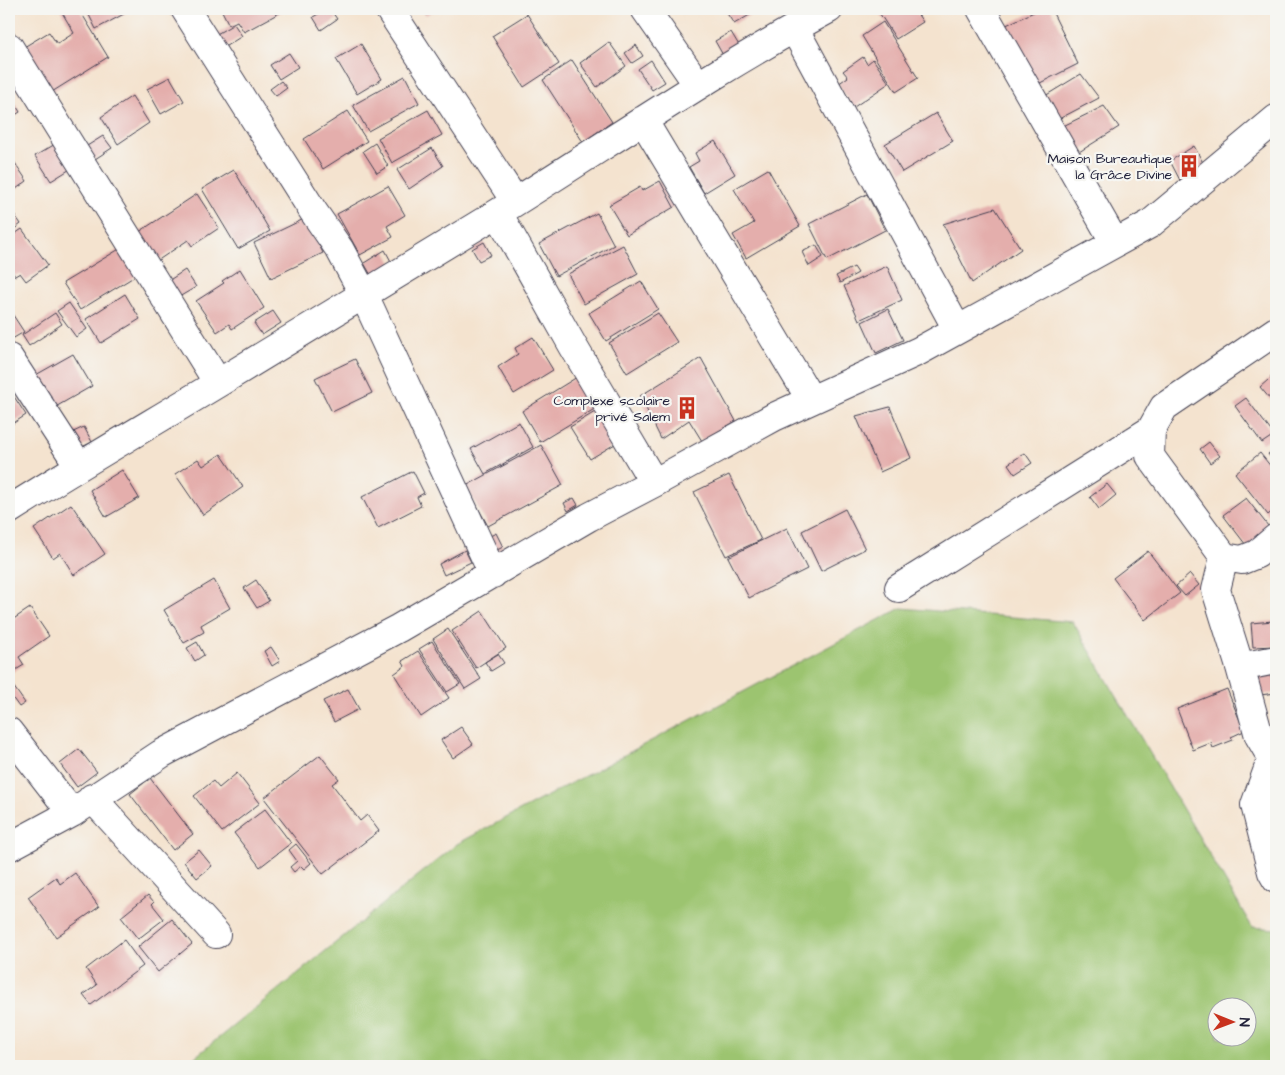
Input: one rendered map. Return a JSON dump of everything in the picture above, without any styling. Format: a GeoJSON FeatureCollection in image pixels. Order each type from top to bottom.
{"type":"FeatureCollection","features":[{"type":"Feature","properties":{"kind":"street"},"geometry":{"type":"LineString","coordinates":[[185,9],[313,211],[340,250],[364,295],[493,574]]}},
{"type":"Feature","properties":{"kind":"street"},"geometry":{"type":"LineString","coordinates":[[389,9],[507,207],[573,346],[654,483]]}},
{"type":"Feature","properties":{"kind":"street"},"geometry":{"type":"LineString","coordinates":[[645,9],[698,85]]}},
{"type":"Feature","properties":{"kind":"street"},"geometry":{"type":"LineString","coordinates":[[9,510],[507,207],[698,85],[828,9]]}},
{"type":"Feature","properties":{"kind":"street"},"geometry":{"type":"LineString","coordinates":[[982,9],[1115,243]]}},
{"type":"Feature","properties":{"kind":"street"},"geometry":{"type":"LineString","coordinates":[[794,28],[957,329]]}},
{"type":"Feature","properties":{"kind":"street"},"geometry":{"type":"LineString","coordinates":[[9,47],[218,383]]}},
{"type":"Feature","properties":{"kind":"street"},"geometry":{"type":"LineString","coordinates":[[9,847],[82,805],[161,754],[399,628],[589,517],[774,417],[919,351],[1150,224],[1276,119]]}},
{"type":"Feature","properties":{"kind":"street"},"geometry":{"type":"LineString","coordinates":[[643,120],[811,400]]}},
{"type":"Feature","properties":{"kind":"street"},"geometry":{"type":"LineString","coordinates":[[1276,331],[1164,407],[1151,430],[1150,456],[1224,558],[1242,560],[1257,554],[1276,538]]}},
{"type":"Feature","properties":{"kind":"street"},"geometry":{"type":"LineString","coordinates":[[9,358],[79,466]]}},
{"type":"Feature","properties":{"kind":"street"},"geometry":{"type":"LineString","coordinates":[[900,588],[1151,430]]}},
{"type":"Feature","properties":{"kind":"street"},"geometry":{"type":"LineString","coordinates":[[1224,558],[1216,590],[1240,667],[1258,736],[1274,761],[1254,805],[1272,872],[1276,878]]}},
{"type":"Feature","properties":{"kind":"street"},"geometry":{"type":"LineString","coordinates":[[1240,667],[1276,660]]}},
{"type":"Feature","properties":{"kind":"street"},"geometry":{"type":"LineString","coordinates":[[9,732],[216,934]]}},
{"type":"Feature","properties":{"kind":"green space"},"geometry":{"type":"Polygon","coordinates":[[[901,608],[1073,622],[1252,927],[1276,929],[1276,1066],[184,1066],[457,844],[901,608]]]}},
{"type":"Feature","properties":{"kind":"building"},"geometry":{"type":"Polygon","coordinates":[[[60,9],[79,9],[108,57],[47,95],[19,50],[49,32],[57,44],[74,33],[60,9]]]}},
{"type":"Feature","properties":{"kind":"building"},"geometry":{"type":"Polygon","coordinates":[[[86,9],[133,9],[96,29],[86,9]]]}},
{"type":"Feature","properties":{"kind":"building"},"geometry":{"type":"Polygon","coordinates":[[[221,9],[281,9],[283,11],[244,32],[237,21],[229,25],[221,9]]]}},
{"type":"Feature","properties":{"kind":"building"},"geometry":{"type":"Polygon","coordinates":[[[330,9],[337,19],[321,30],[313,17],[330,9]]]}},
{"type":"Feature","properties":{"kind":"building"},"geometry":{"type":"Polygon","coordinates":[[[422,9],[437,9],[426,15],[422,9]]]}},
{"type":"Feature","properties":{"kind":"building"},"geometry":{"type":"Polygon","coordinates":[[[724,9],[760,9],[734,24],[724,9]]]}},
{"type":"Feature","properties":{"kind":"building"},"geometry":{"type":"Polygon","coordinates":[[[882,9],[914,9],[923,22],[896,39],[878,11],[882,9]]]}},
{"type":"Feature","properties":{"kind":"building"},"geometry":{"type":"Polygon","coordinates":[[[1040,9],[1051,9],[1078,64],[1034,86],[1000,28],[1040,9]]]}},
{"type":"Feature","properties":{"kind":"building"},"geometry":{"type":"Polygon","coordinates":[[[527,14],[559,64],[524,87],[492,36],[527,14]]]}},
{"type":"Feature","properties":{"kind":"building"},"geometry":{"type":"Polygon","coordinates":[[[883,22],[918,78],[896,92],[862,36],[883,22]]]}},
{"type":"Feature","properties":{"kind":"building"},"geometry":{"type":"Polygon","coordinates":[[[234,24],[242,36],[223,48],[215,35],[234,24]]]}},
{"type":"Feature","properties":{"kind":"building"},"geometry":{"type":"Polygon","coordinates":[[[731,32],[740,47],[724,57],[715,41],[731,32]]]}},
{"type":"Feature","properties":{"kind":"building"},"geometry":{"type":"Polygon","coordinates":[[[609,42],[626,66],[597,87],[580,63],[609,42]]]}},
{"type":"Feature","properties":{"kind":"building"},"geometry":{"type":"Polygon","coordinates":[[[361,44],[382,79],[357,94],[336,59],[361,44]]]}},
{"type":"Feature","properties":{"kind":"building"},"geometry":{"type":"Polygon","coordinates":[[[636,45],[643,56],[632,63],[625,53],[636,45]]]}},
{"type":"Feature","properties":{"kind":"building"},"geometry":{"type":"Polygon","coordinates":[[[289,53],[298,67],[279,79],[270,65],[289,53]]]}},
{"type":"Feature","properties":{"kind":"building"},"geometry":{"type":"Polygon","coordinates":[[[863,57],[867,64],[873,59],[889,83],[854,107],[838,84],[848,77],[843,71],[863,57]]]}},
{"type":"Feature","properties":{"kind":"building"},"geometry":{"type":"Polygon","coordinates":[[[572,60],[612,122],[583,142],[543,80],[572,60]]]}},
{"type":"Feature","properties":{"kind":"building"},"geometry":{"type":"Polygon","coordinates":[[[651,60],[665,82],[652,90],[638,69],[651,60]]]}},
{"type":"Feature","properties":{"kind":"building"},"geometry":{"type":"Polygon","coordinates":[[[1081,74],[1099,98],[1055,121],[1040,99],[1081,74]]]}},
{"type":"Feature","properties":{"kind":"building"},"geometry":{"type":"Polygon","coordinates":[[[405,76],[419,103],[368,131],[353,105],[405,76]]]}},
{"type":"Feature","properties":{"kind":"building"},"geometry":{"type":"Polygon","coordinates":[[[170,77],[184,101],[161,114],[147,89],[170,77]]]}},
{"type":"Feature","properties":{"kind":"building"},"geometry":{"type":"Polygon","coordinates":[[[281,81],[287,88],[276,96],[270,89],[281,81]]]}},
{"type":"Feature","properties":{"kind":"building"},"geometry":{"type":"Polygon","coordinates":[[[9,93],[20,112],[9,119],[9,93]]]}},
{"type":"Feature","properties":{"kind":"building"},"geometry":{"type":"Polygon","coordinates":[[[132,96],[149,123],[118,144],[101,117],[132,96]]]}},
{"type":"Feature","properties":{"kind":"building"},"geometry":{"type":"Polygon","coordinates":[[[1104,106],[1119,127],[1071,157],[1057,129],[1104,106]]]}},
{"type":"Feature","properties":{"kind":"building"},"geometry":{"type":"Polygon","coordinates":[[[428,110],[442,135],[392,163],[378,138],[428,110]]]}},
{"type":"Feature","properties":{"kind":"building"},"geometry":{"type":"Polygon","coordinates":[[[348,111],[367,141],[323,169],[304,139],[348,111]]]}},
{"type":"Feature","properties":{"kind":"building"},"geometry":{"type":"Polygon","coordinates":[[[936,113],[953,141],[902,172],[885,144],[936,113]]]}},
{"type":"Feature","properties":{"kind":"building"},"geometry":{"type":"Polygon","coordinates":[[[103,136],[112,148],[95,159],[87,146],[103,136]]]}},
{"type":"Feature","properties":{"kind":"building"},"geometry":{"type":"Polygon","coordinates":[[[715,141],[735,174],[704,193],[689,167],[699,161],[695,153],[715,141]]]}},
{"type":"Feature","properties":{"kind":"building"},"geometry":{"type":"Polygon","coordinates":[[[57,143],[72,168],[51,181],[35,156],[57,143]]]}},
{"type":"Feature","properties":{"kind":"building"},"geometry":{"type":"Polygon","coordinates":[[[375,143],[388,166],[377,173],[363,151],[375,143]]]}},
{"type":"Feature","properties":{"kind":"building","name":"Maison Bureautique la Grâce Divine"},"geometry":{"type":"Polygon","coordinates":[[[1194,146],[1208,172],[1184,188],[1170,161],[1194,146]]]}},
{"type":"Feature","properties":{"kind":"building"},"geometry":{"type":"Polygon","coordinates":[[[432,148],[443,166],[409,189],[397,170],[432,148]]]}},
{"type":"Feature","properties":{"kind":"building"},"geometry":{"type":"Polygon","coordinates":[[[9,154],[27,181],[9,194],[9,154]]]}},
{"type":"Feature","properties":{"kind":"building"},"geometry":{"type":"Polygon","coordinates":[[[768,169],[800,226],[746,258],[733,235],[754,223],[734,189],[768,169]]]}},
{"type":"Feature","properties":{"kind":"building"},"geometry":{"type":"Polygon","coordinates":[[[234,170],[270,231],[238,249],[202,189],[234,170]]]}},
{"type":"Feature","properties":{"kind":"building"},"geometry":{"type":"Polygon","coordinates":[[[660,181],[674,207],[627,235],[609,205],[640,187],[642,191],[660,181]]]}},
{"type":"Feature","properties":{"kind":"building"},"geometry":{"type":"Polygon","coordinates":[[[388,186],[405,215],[387,226],[393,237],[360,255],[337,214],[388,186]]]}},
{"type":"Feature","properties":{"kind":"building"},"geometry":{"type":"Polygon","coordinates":[[[197,194],[219,228],[192,246],[188,240],[157,261],[139,232],[197,194]]]}},
{"type":"Feature","properties":{"kind":"building"},"geometry":{"type":"Polygon","coordinates":[[[867,194],[885,230],[827,260],[809,224],[867,194]]]}},
{"type":"Feature","properties":{"kind":"building"},"geometry":{"type":"Polygon","coordinates":[[[995,208],[1021,249],[972,283],[943,224],[995,208]]]}},
{"type":"Feature","properties":{"kind":"building"},"geometry":{"type":"Polygon","coordinates":[[[12,211],[21,224],[9,233],[9,213],[12,211]]]}},
{"type":"Feature","properties":{"kind":"building"},"geometry":{"type":"Polygon","coordinates":[[[597,213],[614,245],[556,276],[539,244],[597,213]]]}},
{"type":"Feature","properties":{"kind":"building"},"geometry":{"type":"Polygon","coordinates":[[[306,218],[323,253],[271,278],[254,243],[306,218]]]}},
{"type":"Feature","properties":{"kind":"building"},"geometry":{"type":"Polygon","coordinates":[[[22,229],[48,265],[26,281],[20,273],[15,276],[9,268],[9,238],[22,229]]]}},
{"type":"Feature","properties":{"kind":"building"},"geometry":{"type":"Polygon","coordinates":[[[484,242],[491,255],[479,261],[472,249],[484,242]]]}},
{"type":"Feature","properties":{"kind":"building"},"geometry":{"type":"Polygon","coordinates":[[[623,245],[638,274],[584,304],[568,274],[623,245]]]}},
{"type":"Feature","properties":{"kind":"building"},"geometry":{"type":"Polygon","coordinates":[[[816,245],[823,257],[809,266],[802,252],[816,245]]]}},
{"type":"Feature","properties":{"kind":"building"},"geometry":{"type":"Polygon","coordinates":[[[121,248],[137,275],[80,310],[63,283],[121,248]]]}},
{"type":"Feature","properties":{"kind":"building"},"geometry":{"type":"Polygon","coordinates":[[[385,250],[393,265],[372,277],[364,263],[385,250]]]}},
{"type":"Feature","properties":{"kind":"building"},"geometry":{"type":"Polygon","coordinates":[[[887,266],[902,300],[859,320],[844,286],[887,266]]]}},
{"type":"Feature","properties":{"kind":"building"},"geometry":{"type":"Polygon","coordinates":[[[854,267],[858,273],[840,283],[836,276],[854,267]]]}},
{"type":"Feature","properties":{"kind":"building"},"geometry":{"type":"Polygon","coordinates":[[[240,269],[264,308],[232,329],[229,324],[217,332],[196,301],[224,283],[222,281],[240,269]]]}},
{"type":"Feature","properties":{"kind":"building"},"geometry":{"type":"Polygon","coordinates":[[[185,270],[196,287],[179,297],[168,281],[185,270]]]}},
{"type":"Feature","properties":{"kind":"building"},"geometry":{"type":"Polygon","coordinates":[[[641,281],[658,309],[606,341],[589,313],[641,281]]]}},
{"type":"Feature","properties":{"kind":"building"},"geometry":{"type":"Polygon","coordinates":[[[125,294],[140,319],[101,343],[86,319],[125,294]]]}},
{"type":"Feature","properties":{"kind":"building"},"geometry":{"type":"Polygon","coordinates":[[[69,303],[87,329],[76,337],[57,311],[69,303]]]}},
{"type":"Feature","properties":{"kind":"building"},"geometry":{"type":"Polygon","coordinates":[[[9,309],[24,332],[12,339],[9,334],[9,309]]]}},
{"type":"Feature","properties":{"kind":"building"},"geometry":{"type":"Polygon","coordinates":[[[888,309],[903,340],[876,353],[862,322],[888,309]]]}},
{"type":"Feature","properties":{"kind":"building"},"geometry":{"type":"Polygon","coordinates":[[[273,311],[281,323],[262,335],[254,323],[273,311]]]}},
{"type":"Feature","properties":{"kind":"building"},"geometry":{"type":"Polygon","coordinates":[[[55,313],[62,324],[29,346],[22,335],[55,313]]]}},
{"type":"Feature","properties":{"kind":"building"},"geometry":{"type":"Polygon","coordinates":[[[658,313],[677,342],[627,373],[609,343],[658,313]]]}},
{"type":"Feature","properties":{"kind":"building"},"geometry":{"type":"Polygon","coordinates":[[[533,337],[553,370],[514,394],[498,367],[518,354],[515,348],[533,337]]]}},
{"type":"Feature","properties":{"kind":"building"},"geometry":{"type":"Polygon","coordinates":[[[73,354],[92,386],[52,409],[34,376],[73,354]]]}},
{"type":"Feature","properties":{"kind":"building","name":"Complexe scolaire privé Salem"},"geometry":{"type":"Polygon","coordinates":[[[701,358],[736,421],[702,441],[689,420],[661,439],[640,396],[701,358]]]}},
{"type":"Feature","properties":{"kind":"building"},"geometry":{"type":"Polygon","coordinates":[[[355,359],[372,393],[332,412],[315,378],[355,359]]]}},
{"type":"Feature","properties":{"kind":"building"},"geometry":{"type":"Polygon","coordinates":[[[1276,373],[1276,406],[1260,387],[1276,373]]]}},
{"type":"Feature","properties":{"kind":"building"},"geometry":{"type":"Polygon","coordinates":[[[582,374],[601,405],[540,442],[522,411],[582,374]]]}},
{"type":"Feature","properties":{"kind":"building"},"geometry":{"type":"Polygon","coordinates":[[[9,389],[26,415],[9,426],[9,389]]]}},
{"type":"Feature","properties":{"kind":"building"},"geometry":{"type":"Polygon","coordinates":[[[1246,398],[1274,435],[1262,443],[1235,406],[1246,398]]]}},
{"type":"Feature","properties":{"kind":"building"},"geometry":{"type":"Polygon","coordinates":[[[605,406],[625,438],[590,459],[570,427],[605,406]]]}},
{"type":"Feature","properties":{"kind":"building"},"geometry":{"type":"Polygon","coordinates":[[[890,407],[911,458],[880,472],[856,416],[890,407]]]}},
{"type":"Feature","properties":{"kind":"building"},"geometry":{"type":"Polygon","coordinates":[[[519,422],[533,447],[485,474],[471,449],[519,422]]]}},
{"type":"Feature","properties":{"kind":"building"},"geometry":{"type":"Polygon","coordinates":[[[84,427],[92,442],[76,450],[67,435],[84,427]]]}},
{"type":"Feature","properties":{"kind":"building"},"geometry":{"type":"Polygon","coordinates":[[[1209,442],[1220,456],[1210,463],[1200,449],[1209,442]]]}},
{"type":"Feature","properties":{"kind":"building"},"geometry":{"type":"Polygon","coordinates":[[[541,445],[563,485],[488,526],[466,486],[541,445]]]}},
{"type":"Feature","properties":{"kind":"building"},"geometry":{"type":"Polygon","coordinates":[[[1276,448],[1276,464],[1268,454],[1276,448]]]}},
{"type":"Feature","properties":{"kind":"building"},"geometry":{"type":"Polygon","coordinates":[[[1025,453],[1032,463],[1015,474],[1008,464],[1025,453]]]}},
{"type":"Feature","properties":{"kind":"building"},"geometry":{"type":"Polygon","coordinates":[[[1260,453],[1276,473],[1276,508],[1268,515],[1235,473],[1260,453]]]}},
{"type":"Feature","properties":{"kind":"building"},"geometry":{"type":"Polygon","coordinates":[[[221,454],[243,487],[203,515],[175,474],[198,459],[203,466],[221,454]]]}},
{"type":"Feature","properties":{"kind":"building"},"geometry":{"type":"Polygon","coordinates":[[[122,470],[139,498],[106,517],[90,490],[122,470]]]}},
{"type":"Feature","properties":{"kind":"building"},"geometry":{"type":"Polygon","coordinates":[[[413,471],[424,493],[417,497],[421,506],[378,528],[362,497],[413,471]]]}},
{"type":"Feature","properties":{"kind":"building"},"geometry":{"type":"Polygon","coordinates":[[[729,475],[761,540],[726,556],[694,492],[729,475]]]}},
{"type":"Feature","properties":{"kind":"building"},"geometry":{"type":"Polygon","coordinates":[[[1107,484],[1116,495],[1099,509],[1090,497],[1107,484]]]}},
{"type":"Feature","properties":{"kind":"building"},"geometry":{"type":"Polygon","coordinates":[[[574,498],[578,505],[568,511],[564,503],[574,498]]]}},
{"type":"Feature","properties":{"kind":"building"},"geometry":{"type":"Polygon","coordinates":[[[1246,498],[1272,531],[1249,549],[1223,515],[1246,498]]]}},
{"type":"Feature","properties":{"kind":"building"},"geometry":{"type":"Polygon","coordinates":[[[71,504],[105,554],[74,575],[60,553],[53,558],[34,529],[71,504]]]}},
{"type":"Feature","properties":{"kind":"building"},"geometry":{"type":"Polygon","coordinates":[[[845,509],[865,549],[821,571],[802,531],[845,509]]]}},
{"type":"Feature","properties":{"kind":"building"},"geometry":{"type":"Polygon","coordinates":[[[787,528],[807,569],[749,598],[728,557],[787,528]]]}},
{"type":"Feature","properties":{"kind":"building"},"geometry":{"type":"Polygon","coordinates":[[[496,533],[503,547],[493,552],[486,538],[496,533]]]}},
{"type":"Feature","properties":{"kind":"building"},"geometry":{"type":"Polygon","coordinates":[[[465,550],[471,562],[444,575],[439,564],[465,550]]]}},
{"type":"Feature","properties":{"kind":"building"},"geometry":{"type":"Polygon","coordinates":[[[1148,551],[1180,593],[1145,620],[1113,578],[1148,551]]]}},
{"type":"Feature","properties":{"kind":"building"},"geometry":{"type":"Polygon","coordinates":[[[1190,574],[1199,585],[1185,596],[1176,586],[1190,574]]]}},
{"type":"Feature","properties":{"kind":"building"},"geometry":{"type":"Polygon","coordinates":[[[214,580],[230,608],[201,625],[204,632],[184,643],[164,610],[214,580]]]}},
{"type":"Feature","properties":{"kind":"building"},"geometry":{"type":"Polygon","coordinates":[[[256,580],[269,601],[257,608],[244,588],[256,580]]]}},
{"type":"Feature","properties":{"kind":"building"},"geometry":{"type":"Polygon","coordinates":[[[30,608],[49,636],[19,657],[24,665],[9,674],[9,622],[30,608]]]}},
{"type":"Feature","properties":{"kind":"building"},"geometry":{"type":"Polygon","coordinates":[[[482,611],[506,648],[476,668],[452,631],[482,611]]]}},
{"type":"Feature","properties":{"kind":"building"},"geometry":{"type":"Polygon","coordinates":[[[1273,621],[1275,646],[1253,647],[1251,623],[1273,621]]]}},
{"type":"Feature","properties":{"kind":"building"},"geometry":{"type":"Polygon","coordinates":[[[448,629],[481,679],[465,689],[433,639],[448,629]]]}},
{"type":"Feature","properties":{"kind":"building"},"geometry":{"type":"Polygon","coordinates":[[[432,641],[460,684],[447,692],[419,649],[432,641]]]}},
{"type":"Feature","properties":{"kind":"building"},"geometry":{"type":"Polygon","coordinates":[[[197,642],[204,655],[195,661],[187,648],[197,642]]]}},
{"type":"Feature","properties":{"kind":"building"},"geometry":{"type":"Polygon","coordinates":[[[271,647],[280,661],[272,666],[264,651],[271,647]]]}},
{"type":"Feature","properties":{"kind":"building"},"geometry":{"type":"Polygon","coordinates":[[[418,651],[449,698],[421,717],[394,674],[405,666],[402,661],[418,651]]]}},
{"type":"Feature","properties":{"kind":"building"},"geometry":{"type":"Polygon","coordinates":[[[498,654],[504,663],[491,671],[485,662],[498,654]]]}},
{"type":"Feature","properties":{"kind":"building"},"geometry":{"type":"Polygon","coordinates":[[[1276,671],[1276,693],[1260,695],[1258,674],[1276,671]]]}},
{"type":"Feature","properties":{"kind":"building"},"geometry":{"type":"Polygon","coordinates":[[[11,683],[25,703],[19,707],[9,693],[9,684],[11,683]]]}},
{"type":"Feature","properties":{"kind":"building"},"geometry":{"type":"Polygon","coordinates":[[[348,689],[359,709],[334,722],[323,701],[348,689]]]}},
{"type":"Feature","properties":{"kind":"building"},"geometry":{"type":"Polygon","coordinates":[[[1227,689],[1244,731],[1231,737],[1233,740],[1213,748],[1211,743],[1193,750],[1177,709],[1227,689]]]}},
{"type":"Feature","properties":{"kind":"building"},"geometry":{"type":"Polygon","coordinates":[[[461,727],[473,744],[453,758],[441,740],[461,727]]]}},
{"type":"Feature","properties":{"kind":"building"},"geometry":{"type":"Polygon","coordinates":[[[79,749],[97,772],[77,787],[60,764],[79,749]]]}},
{"type":"Feature","properties":{"kind":"building"},"geometry":{"type":"Polygon","coordinates":[[[320,755],[339,779],[332,784],[360,821],[367,815],[379,831],[323,874],[264,798],[320,755]]]}},
{"type":"Feature","properties":{"kind":"building"},"geometry":{"type":"Polygon","coordinates":[[[237,773],[260,803],[222,832],[194,796],[213,781],[219,788],[237,773]]]}},
{"type":"Feature","properties":{"kind":"building"},"geometry":{"type":"Polygon","coordinates":[[[150,778],[193,834],[173,850],[130,794],[150,778]]]}},
{"type":"Feature","properties":{"kind":"building"},"geometry":{"type":"Polygon","coordinates":[[[265,809],[291,843],[260,867],[234,833],[265,809]]]}},
{"type":"Feature","properties":{"kind":"building"},"geometry":{"type":"Polygon","coordinates":[[[296,844],[311,863],[304,869],[301,866],[294,872],[290,867],[297,861],[289,850],[296,844]]]}},
{"type":"Feature","properties":{"kind":"building"},"geometry":{"type":"Polygon","coordinates":[[[199,850],[212,866],[197,878],[184,862],[199,850]]]}},
{"type":"Feature","properties":{"kind":"building"},"geometry":{"type":"Polygon","coordinates":[[[75,873],[99,907],[56,937],[28,897],[56,877],[60,884],[75,873]]]}},
{"type":"Feature","properties":{"kind":"building"},"geometry":{"type":"Polygon","coordinates":[[[148,895],[154,902],[152,904],[164,919],[138,939],[121,917],[148,895]]]}},
{"type":"Feature","properties":{"kind":"building"},"geometry":{"type":"Polygon","coordinates":[[[172,919],[192,944],[158,972],[138,947],[172,919]]]}},
{"type":"Feature","properties":{"kind":"building"},"geometry":{"type":"Polygon","coordinates":[[[124,940],[143,966],[91,1005],[83,995],[97,985],[86,969],[124,940]]]}},
{"type":"Feature","properties":{"kind":"place","name":"Maison Bureautique la Grâce Divine"},"geometry":{"type":"Point","coordinates":[1189,166]}},
{"type":"Feature","properties":{"kind":"place","name":"Complexe scolaire privé Salem"},"geometry":{"type":"Point","coordinates":[687,408]}}]}
